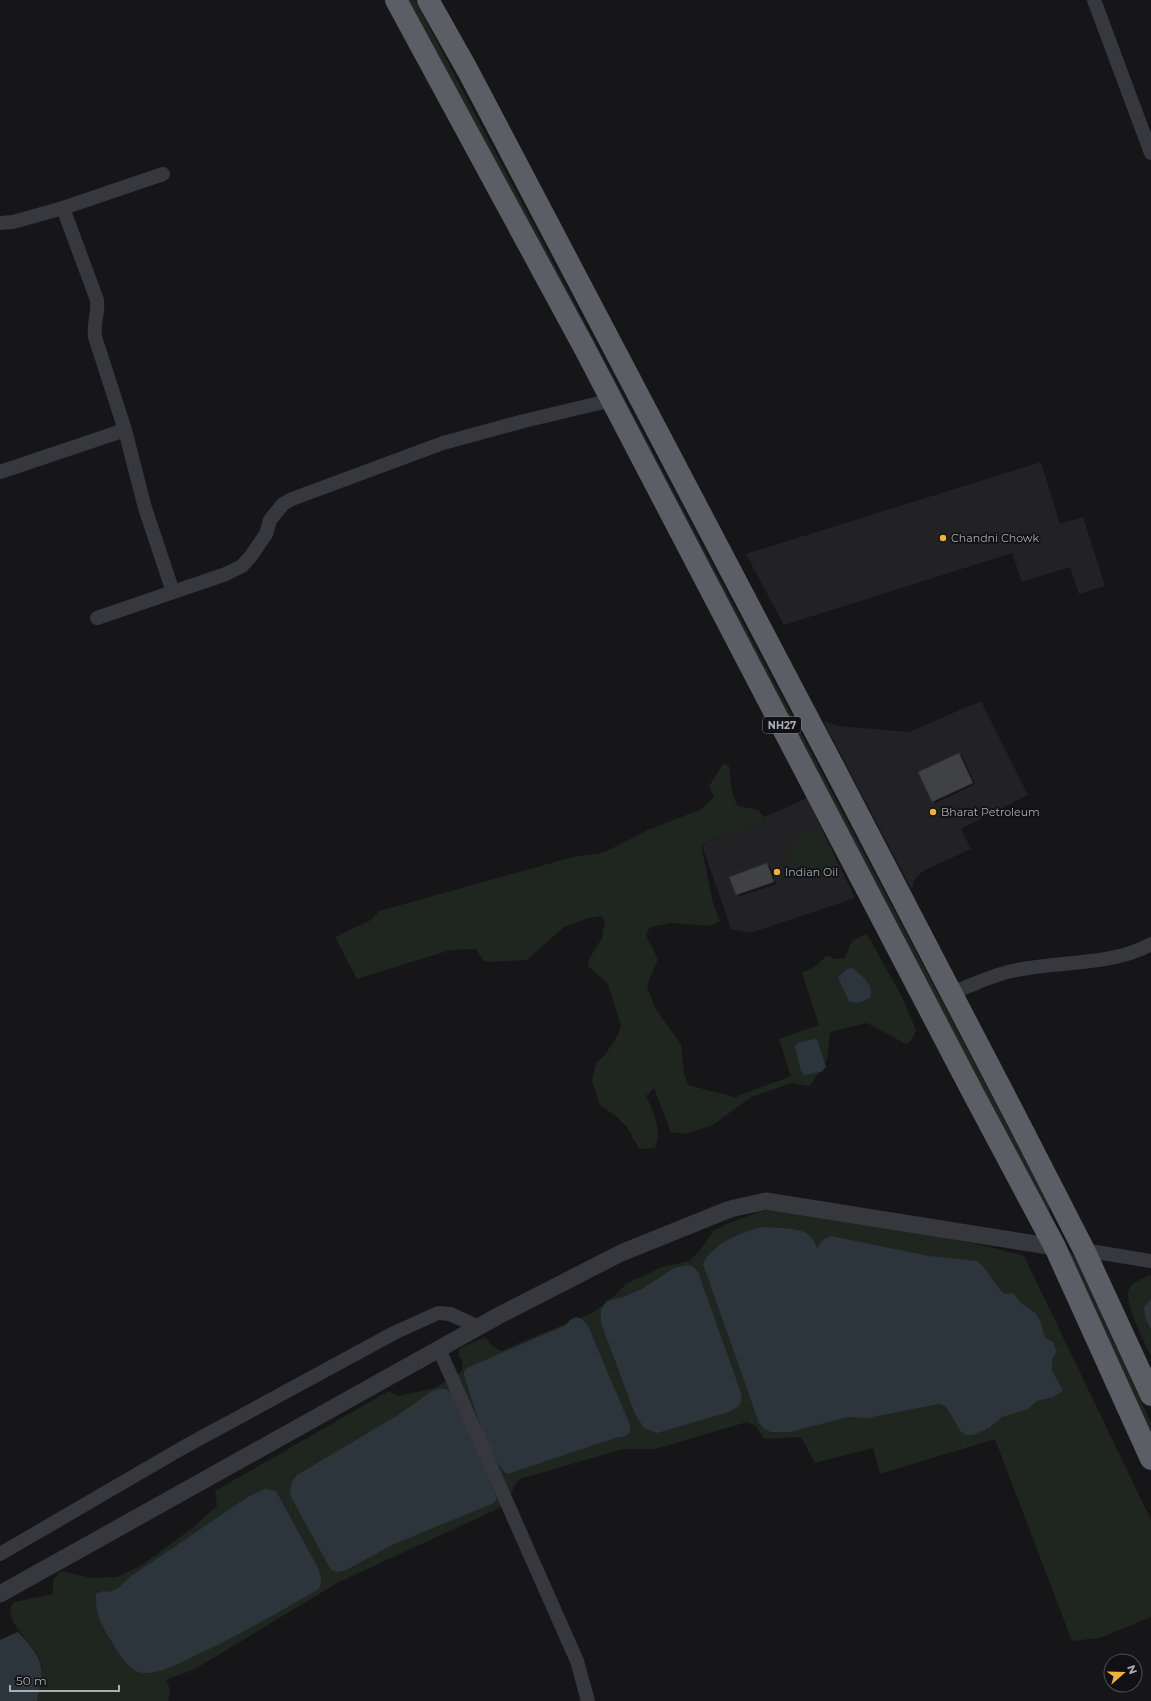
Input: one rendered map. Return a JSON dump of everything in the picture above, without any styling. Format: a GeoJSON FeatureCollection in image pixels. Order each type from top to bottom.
{"type":"FeatureCollection","features":[{"type":"Feature","properties":{"kind":"highway","name":"NH27"},"geometry":{"type":"LineString","coordinates":[[396,0],[612,400],[973,1094],[1055,1247],[1151,1459]]}},
{"type":"Feature","properties":{"kind":"highway","name":"NH27"},"geometry":{"type":"LineString","coordinates":[[428,0],[468,71],[952,993],[1084,1250],[1151,1395]]}},
{"type":"Feature","properties":{"kind":"street"},"geometry":{"type":"LineString","coordinates":[[1094,0],[1151,153]]}},
{"type":"Feature","properties":{"kind":"street"},"geometry":{"type":"LineString","coordinates":[[0,223],[13,222],[63,208],[163,174]]}},
{"type":"Feature","properties":{"kind":"street"},"geometry":{"type":"LineString","coordinates":[[63,208],[97,300],[98,306],[94,326],[95,336],[125,430],[145,508],[173,592]]}},
{"type":"Feature","properties":{"kind":"street"},"geometry":{"type":"LineString","coordinates":[[98,618],[226,574],[242,566],[266,534],[270,520],[283,504],[292,498],[443,443],[524,421],[612,400]]}},
{"type":"Feature","properties":{"kind":"street"},"geometry":{"type":"LineString","coordinates":[[0,472],[125,430]]}},
{"type":"Feature","properties":{"kind":"street"},"geometry":{"type":"LineString","coordinates":[[952,993],[1012,971],[1109,957],[1141,949],[1151,944]]}},
{"type":"Feature","properties":{"kind":"street"},"geometry":{"type":"LineString","coordinates":[[0,1594],[479,1327],[620,1253],[730,1209],[766,1201],[1055,1247]]}},
{"type":"Feature","properties":{"kind":"street"},"geometry":{"type":"LineString","coordinates":[[1084,1250],[1151,1260]]}},
{"type":"Feature","properties":{"kind":"street"},"geometry":{"type":"LineString","coordinates":[[0,1554],[184,1447],[394,1333],[438,1313],[450,1314],[479,1327]]}},
{"type":"Feature","properties":{"kind":"street"},"geometry":{"type":"LineString","coordinates":[[439,1349],[577,1661],[588,1701]]}},
{"type":"Feature","properties":{"kind":"shaded area"},"geometry":{"type":"Polygon","coordinates":[[[403,0],[415,0],[1046,1199],[1049,1206],[1050,1216],[403,0]]]}},
{"type":"Feature","properties":{"kind":"shaded area","name":"Chandni Chowk"},"geometry":{"type":"Polygon","coordinates":[[[1041,462],[1060,524],[1083,517],[1105,586],[1079,594],[1070,567],[1022,582],[1012,553],[784,625],[746,554],[1041,462]]]}},
{"type":"Feature","properties":{"kind":"shaded area","name":"Bharat Petroleum"},"geometry":{"type":"Polygon","coordinates":[[[981,701],[1028,795],[961,829],[971,849],[923,871],[914,880],[912,890],[823,721],[838,726],[909,732],[981,701]]]}},
{"type":"Feature","properties":{"kind":"shaded area"},"geometry":{"type":"Polygon","coordinates":[[[724,763],[729,766],[732,792],[738,806],[758,810],[764,817],[761,824],[723,835],[701,845],[713,903],[720,921],[711,926],[671,923],[650,927],[646,935],[658,959],[647,986],[656,1010],[681,1044],[684,1073],[688,1085],[735,1097],[791,1076],[779,1039],[819,1025],[802,973],[816,966],[826,956],[837,959],[845,958],[852,941],[867,934],[902,997],[916,1030],[911,1041],[906,1044],[867,1023],[830,1032],[827,1060],[810,1086],[791,1083],[751,1097],[713,1125],[685,1134],[671,1132],[654,1088],[646,1096],[656,1121],[658,1134],[657,1141],[655,1148],[639,1149],[627,1127],[617,1117],[600,1105],[592,1081],[596,1063],[605,1055],[618,1035],[621,1026],[608,984],[589,967],[588,961],[602,938],[605,921],[601,916],[588,918],[564,927],[527,960],[488,962],[483,960],[476,949],[450,950],[357,979],[335,937],[371,920],[379,911],[573,857],[603,853],[648,830],[702,809],[714,797],[709,786],[724,763]]]}},
{"type":"Feature","properties":{"kind":"shaded area","name":"Indian Oil"},"geometry":{"type":"Polygon","coordinates":[[[807,798],[855,898],[750,933],[731,929],[702,845],[807,798]]]}},
{"type":"Feature","properties":{"kind":"shaded area"},"geometry":{"type":"Polygon","coordinates":[[[813,830],[822,831],[840,869],[827,876],[815,877],[799,875],[793,872],[789,866],[787,859],[791,846],[800,836],[813,830]]]}},
{"type":"Feature","properties":{"kind":"shaded area"},"geometry":{"type":"Polygon","coordinates":[[[852,968],[866,980],[871,988],[870,998],[859,1003],[849,1002],[838,977],[847,969],[852,968]]]}},
{"type":"Feature","properties":{"kind":"shaded area"},"geometry":{"type":"Polygon","coordinates":[[[814,1039],[817,1040],[826,1067],[821,1072],[804,1075],[801,1071],[795,1046],[798,1043],[814,1039]]]}},
{"type":"Feature","properties":{"kind":"shaded area"},"geometry":{"type":"Polygon","coordinates":[[[771,1208],[930,1234],[1024,1256],[1151,1520],[1151,1617],[1100,1638],[1072,1641],[995,1439],[880,1474],[873,1448],[815,1463],[801,1437],[764,1439],[756,1426],[747,1422],[656,1449],[623,1449],[520,1479],[516,1483],[506,1505],[339,1582],[195,1669],[166,1680],[170,1689],[168,1701],[37,1701],[42,1672],[40,1660],[34,1649],[14,1622],[11,1615],[11,1608],[14,1602],[53,1594],[53,1580],[61,1571],[92,1578],[117,1577],[142,1565],[191,1529],[217,1506],[215,1491],[389,1391],[398,1396],[435,1388],[462,1371],[463,1362],[458,1355],[460,1348],[485,1337],[491,1345],[501,1351],[592,1313],[610,1300],[626,1284],[662,1267],[689,1261],[700,1250],[714,1230],[771,1208]]]}},
{"type":"Feature","properties":{"kind":"shaded area"},"geometry":{"type":"Polygon","coordinates":[[[762,1227],[802,1231],[810,1236],[817,1248],[824,1239],[831,1236],[929,1256],[977,1261],[982,1265],[1000,1290],[1005,1294],[1013,1293],[1021,1303],[1038,1317],[1041,1322],[1045,1338],[1053,1342],[1057,1352],[1052,1359],[1052,1371],[1063,1390],[1053,1397],[1037,1401],[1028,1409],[1002,1417],[989,1428],[973,1435],[965,1435],[958,1427],[947,1408],[939,1404],[867,1418],[850,1417],[790,1432],[771,1432],[764,1429],[759,1423],[703,1264],[713,1250],[721,1244],[745,1232],[762,1227]]]}},
{"type":"Feature","properties":{"kind":"shaded area"},"geometry":{"type":"Polygon","coordinates":[[[1068,1250],[1075,1257],[1151,1423],[1151,1447],[1068,1250]]]}},
{"type":"Feature","properties":{"kind":"shaded area"},"geometry":{"type":"Polygon","coordinates":[[[687,1265],[693,1267],[698,1272],[742,1398],[739,1406],[729,1412],[657,1433],[644,1428],[635,1414],[601,1323],[601,1309],[607,1301],[620,1298],[642,1289],[674,1268],[687,1265]]]}},
{"type":"Feature","properties":{"kind":"shaded area"},"geometry":{"type":"Polygon","coordinates":[[[1149,1275],[1151,1276],[1151,1356],[1132,1312],[1128,1295],[1132,1284],[1149,1275]]]}},
{"type":"Feature","properties":{"kind":"shaded area"},"geometry":{"type":"Polygon","coordinates":[[[1151,1299],[1151,1330],[1145,1317],[1144,1307],[1151,1299]]]}},
{"type":"Feature","properties":{"kind":"shaded area"},"geometry":{"type":"Polygon","coordinates":[[[576,1317],[582,1319],[588,1326],[630,1425],[629,1433],[624,1437],[618,1437],[507,1474],[493,1456],[481,1428],[464,1375],[465,1370],[566,1325],[570,1320],[576,1317]]]}},
{"type":"Feature","properties":{"kind":"shaded area"},"geometry":{"type":"Polygon","coordinates":[[[446,1389],[452,1392],[497,1498],[494,1503],[394,1544],[346,1570],[338,1572],[331,1570],[291,1497],[290,1487],[293,1480],[297,1475],[398,1415],[432,1391],[446,1389]]]}},
{"type":"Feature","properties":{"kind":"shaded area"},"geometry":{"type":"Polygon","coordinates":[[[265,1489],[276,1491],[317,1566],[321,1577],[319,1589],[242,1633],[171,1667],[157,1672],[146,1673],[133,1669],[126,1663],[115,1648],[103,1626],[98,1614],[96,1594],[103,1591],[110,1592],[118,1588],[131,1576],[249,1496],[265,1489]]]}},
{"type":"Feature","properties":{"kind":"shaded area"},"geometry":{"type":"Polygon","coordinates":[[[18,1632],[38,1656],[40,1663],[41,1679],[37,1701],[0,1701],[0,1640],[18,1632]]]}},
{"type":"Feature","properties":{"kind":"building"},"geometry":{"type":"Polygon","coordinates":[[[959,753],[973,783],[932,802],[918,772],[959,753]]]}},
{"type":"Feature","properties":{"kind":"building"},"geometry":{"type":"Polygon","coordinates":[[[767,863],[774,882],[736,895],[729,877],[767,863]]]}},
{"type":"Feature","properties":{"kind":"place","name":"Chandni Chowk"},"geometry":{"type":"Point","coordinates":[943,538]}},
{"type":"Feature","properties":{"kind":"place","name":"Bharat Petroleum"},"geometry":{"type":"Point","coordinates":[933,812]}},
{"type":"Feature","properties":{"kind":"place","name":"Indian Oil"},"geometry":{"type":"Point","coordinates":[777,872]}}]}
